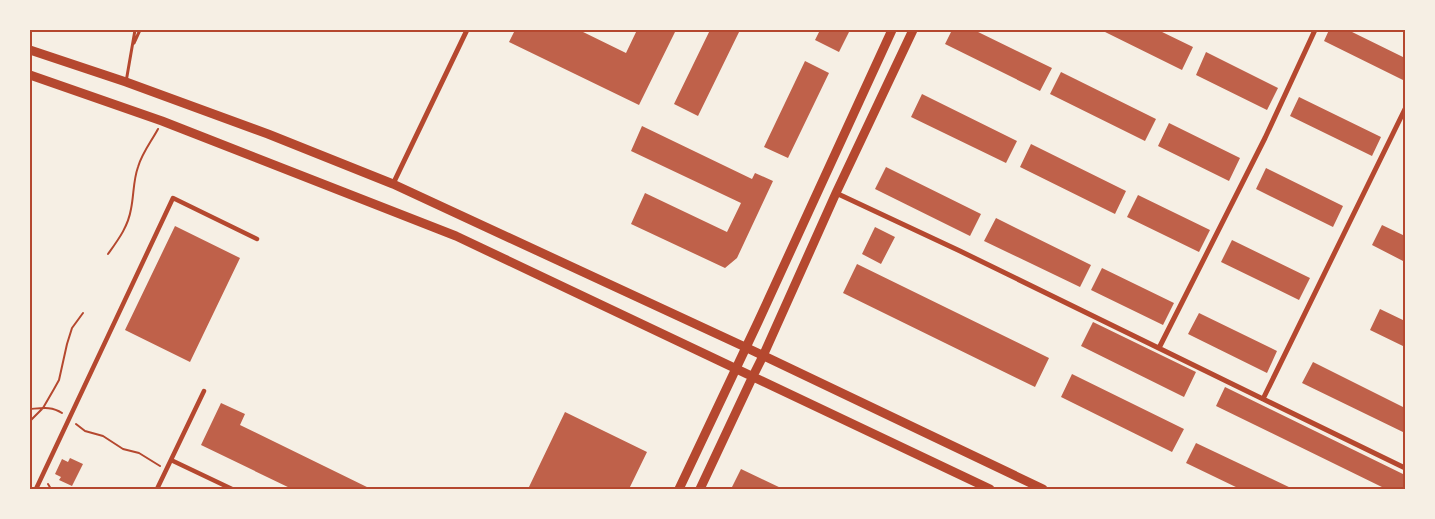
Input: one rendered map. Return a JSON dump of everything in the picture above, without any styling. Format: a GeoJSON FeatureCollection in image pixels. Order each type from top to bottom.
{"type":"FeatureCollection","features":[{"type":"Feature","properties":{"kind":"main road"},"geometry":{"type":"LineString","coordinates":[[679,489],[892,30]]}},
{"type":"Feature","properties":{"kind":"main road"},"geometry":{"type":"LineString","coordinates":[[700,489],[912,30]]}},
{"type":"Feature","properties":{"kind":"main road"},"geometry":{"type":"LineString","coordinates":[[30,50],[126,82],[268,134],[393,184],[746,347],[1043,489]]}},
{"type":"Feature","properties":{"kind":"main road"},"geometry":{"type":"LineString","coordinates":[[30,75],[162,121],[456,236],[990,489]]}},
{"type":"Feature","properties":{"kind":"street"},"geometry":{"type":"LineString","coordinates":[[393,184],[467,30]]}},
{"type":"Feature","properties":{"kind":"street"},"geometry":{"type":"LineString","coordinates":[[1159,348],[1265,138],[1315,30]]}},
{"type":"Feature","properties":{"kind":"street"},"geometry":{"type":"LineString","coordinates":[[1263,399],[1405,109]]}},
{"type":"Feature","properties":{"kind":"street"},"geometry":{"type":"LineString","coordinates":[[836,193],[1405,468]]}},
{"type":"Feature","properties":{"kind":"street"},"geometry":{"type":"LineString","coordinates":[[36,489],[173,198],[256,239]]}},
{"type":"Feature","properties":{"kind":"street"},"geometry":{"type":"LineString","coordinates":[[157,489],[204,392]]}},
{"type":"Feature","properties":{"kind":"street"},"geometry":{"type":"LineString","coordinates":[[171,460],[232,489]]}},
{"type":"Feature","properties":{"kind":"lane"},"geometry":{"type":"LineString","coordinates":[[126,82],[135,30]]}},
{"type":"Feature","properties":{"kind":"lane"},"geometry":{"type":"LineString","coordinates":[[132,47],[140,30]]}},
{"type":"Feature","properties":{"kind":"path"},"geometry":{"type":"LineString","coordinates":[[108,254],[126,228],[131,211],[133,183],[140,159],[162,121]]}},
{"type":"Feature","properties":{"kind":"path"},"geometry":{"type":"LineString","coordinates":[[30,421],[43,408],[59,380],[72,328],[83,312]]}},
{"type":"Feature","properties":{"kind":"path"},"geometry":{"type":"LineString","coordinates":[[30,409],[54,408],[85,431],[103,436],[123,449],[139,453],[166,470]]}},
{"type":"Feature","properties":{"kind":"building"},"geometry":{"type":"Polygon","coordinates":[[[515,30],[579,30],[626,53],[637,30],[671,30],[675,32],[639,105],[509,42],[515,30]]]}},
{"type":"Feature","properties":{"kind":"building"},"geometry":{"type":"Polygon","coordinates":[[[710,30],[740,30],[698,116],[674,104],[710,30]]]}},
{"type":"Feature","properties":{"kind":"building"},"geometry":{"type":"Polygon","coordinates":[[[820,30],[850,30],[839,52],[815,40],[820,30]]]}},
{"type":"Feature","properties":{"kind":"building"},"geometry":{"type":"Polygon","coordinates":[[[952,30],[974,30],[1052,68],[1040,91],[945,44],[952,30]]]}},
{"type":"Feature","properties":{"kind":"building"},"geometry":{"type":"Polygon","coordinates":[[[1101,30],[1158,30],[1193,47],[1182,70],[1101,30]]]}},
{"type":"Feature","properties":{"kind":"building"},"geometry":{"type":"Polygon","coordinates":[[[1329,30],[1348,30],[1405,58],[1405,81],[1324,41],[1329,30]]]}},
{"type":"Feature","properties":{"kind":"building"},"geometry":{"type":"Polygon","coordinates":[[[1206,52],[1278,88],[1267,110],[1196,75],[1206,52]]]}},
{"type":"Feature","properties":{"kind":"building"},"geometry":{"type":"Polygon","coordinates":[[[805,61],[829,73],[788,158],[764,147],[805,61]]]}},
{"type":"Feature","properties":{"kind":"building"},"geometry":{"type":"Polygon","coordinates":[[[1061,72],[1156,119],[1145,141],[1050,94],[1061,72]]]}},
{"type":"Feature","properties":{"kind":"building"},"geometry":{"type":"Polygon","coordinates":[[[922,94],[1017,141],[1006,163],[911,117],[922,94]]]}},
{"type":"Feature","properties":{"kind":"building"},"geometry":{"type":"Polygon","coordinates":[[[1299,97],[1381,137],[1372,156],[1290,116],[1299,97]]]}},
{"type":"Feature","properties":{"kind":"building"},"geometry":{"type":"Polygon","coordinates":[[[1169,123],[1240,158],[1229,181],[1158,146],[1169,123]]]}},
{"type":"Feature","properties":{"kind":"building"},"geometry":{"type":"Polygon","coordinates":[[[642,126],[752,179],[755,173],[773,181],[737,258],[725,268],[631,224],[645,193],[727,232],[741,203],[631,151],[642,126]]]}},
{"type":"Feature","properties":{"kind":"building"},"geometry":{"type":"Polygon","coordinates":[[[1031,144],[1126,191],[1115,214],[1020,167],[1031,144]]]}},
{"type":"Feature","properties":{"kind":"building"},"geometry":{"type":"Polygon","coordinates":[[[886,167],[981,214],[970,236],[875,189],[886,167]]]}},
{"type":"Feature","properties":{"kind":"building"},"geometry":{"type":"Polygon","coordinates":[[[1266,168],[1343,206],[1333,227],[1256,189],[1266,168]]]}},
{"type":"Feature","properties":{"kind":"building"},"geometry":{"type":"Polygon","coordinates":[[[1138,195],[1210,230],[1199,252],[1127,217],[1138,195]]]}},
{"type":"Feature","properties":{"kind":"building"},"geometry":{"type":"Polygon","coordinates":[[[996,218],[1091,265],[1080,287],[984,241],[996,218]]]}},
{"type":"Feature","properties":{"kind":"building"},"geometry":{"type":"Polygon","coordinates":[[[1382,225],[1405,236],[1405,262],[1372,245],[1382,225]]]}},
{"type":"Feature","properties":{"kind":"building"},"geometry":{"type":"Polygon","coordinates":[[[175,226],[240,258],[190,362],[125,330],[175,226]]]}},
{"type":"Feature","properties":{"kind":"building"},"geometry":{"type":"Polygon","coordinates":[[[875,227],[895,237],[881,264],[862,254],[875,227]]]}},
{"type":"Feature","properties":{"kind":"building"},"geometry":{"type":"Polygon","coordinates":[[[1232,240],[1310,278],[1299,300],[1221,262],[1232,240]]]}},
{"type":"Feature","properties":{"kind":"building"},"geometry":{"type":"Polygon","coordinates":[[[857,264],[1049,358],[1035,387],[843,293],[857,264]]]}},
{"type":"Feature","properties":{"kind":"building"},"geometry":{"type":"Polygon","coordinates":[[[1102,268],[1174,303],[1163,325],[1091,290],[1102,268]]]}},
{"type":"Feature","properties":{"kind":"building"},"geometry":{"type":"Polygon","coordinates":[[[1380,309],[1405,321],[1405,347],[1370,330],[1380,309]]]}},
{"type":"Feature","properties":{"kind":"building"},"geometry":{"type":"Polygon","coordinates":[[[1199,313],[1277,351],[1267,373],[1188,334],[1199,313]]]}},
{"type":"Feature","properties":{"kind":"building"},"geometry":{"type":"Polygon","coordinates":[[[1093,322],[1196,372],[1184,397],[1081,346],[1093,322]]]}},
{"type":"Feature","properties":{"kind":"building"},"geometry":{"type":"Polygon","coordinates":[[[1313,362],[1405,408],[1405,433],[1302,383],[1313,362]]]}},
{"type":"Feature","properties":{"kind":"building"},"geometry":{"type":"Polygon","coordinates":[[[1072,374],[1184,429],[1172,452],[1061,397],[1072,374]]]}},
{"type":"Feature","properties":{"kind":"building"},"geometry":{"type":"Polygon","coordinates":[[[1225,387],[1405,475],[1405,489],[1386,489],[1216,406],[1225,387]]]}},
{"type":"Feature","properties":{"kind":"building"},"geometry":{"type":"Polygon","coordinates":[[[221,403],[245,414],[240,425],[371,489],[292,489],[201,445],[221,403]]]}},
{"type":"Feature","properties":{"kind":"building"},"geometry":{"type":"Polygon","coordinates":[[[565,412],[647,452],[629,489],[528,489],[565,412]]]}},
{"type":"Feature","properties":{"kind":"building"},"geometry":{"type":"Polygon","coordinates":[[[1196,443],[1293,489],[1240,489],[1186,463],[1196,443]]]}},
{"type":"Feature","properties":{"kind":"building"},"geometry":{"type":"Polygon","coordinates":[[[70,458],[83,464],[72,486],[59,480],[61,477],[55,474],[62,459],[68,462],[70,458]]]}},
{"type":"Feature","properties":{"kind":"building"},"geometry":{"type":"Polygon","coordinates":[[[741,469],[783,489],[731,489],[741,469]]]}}]}
